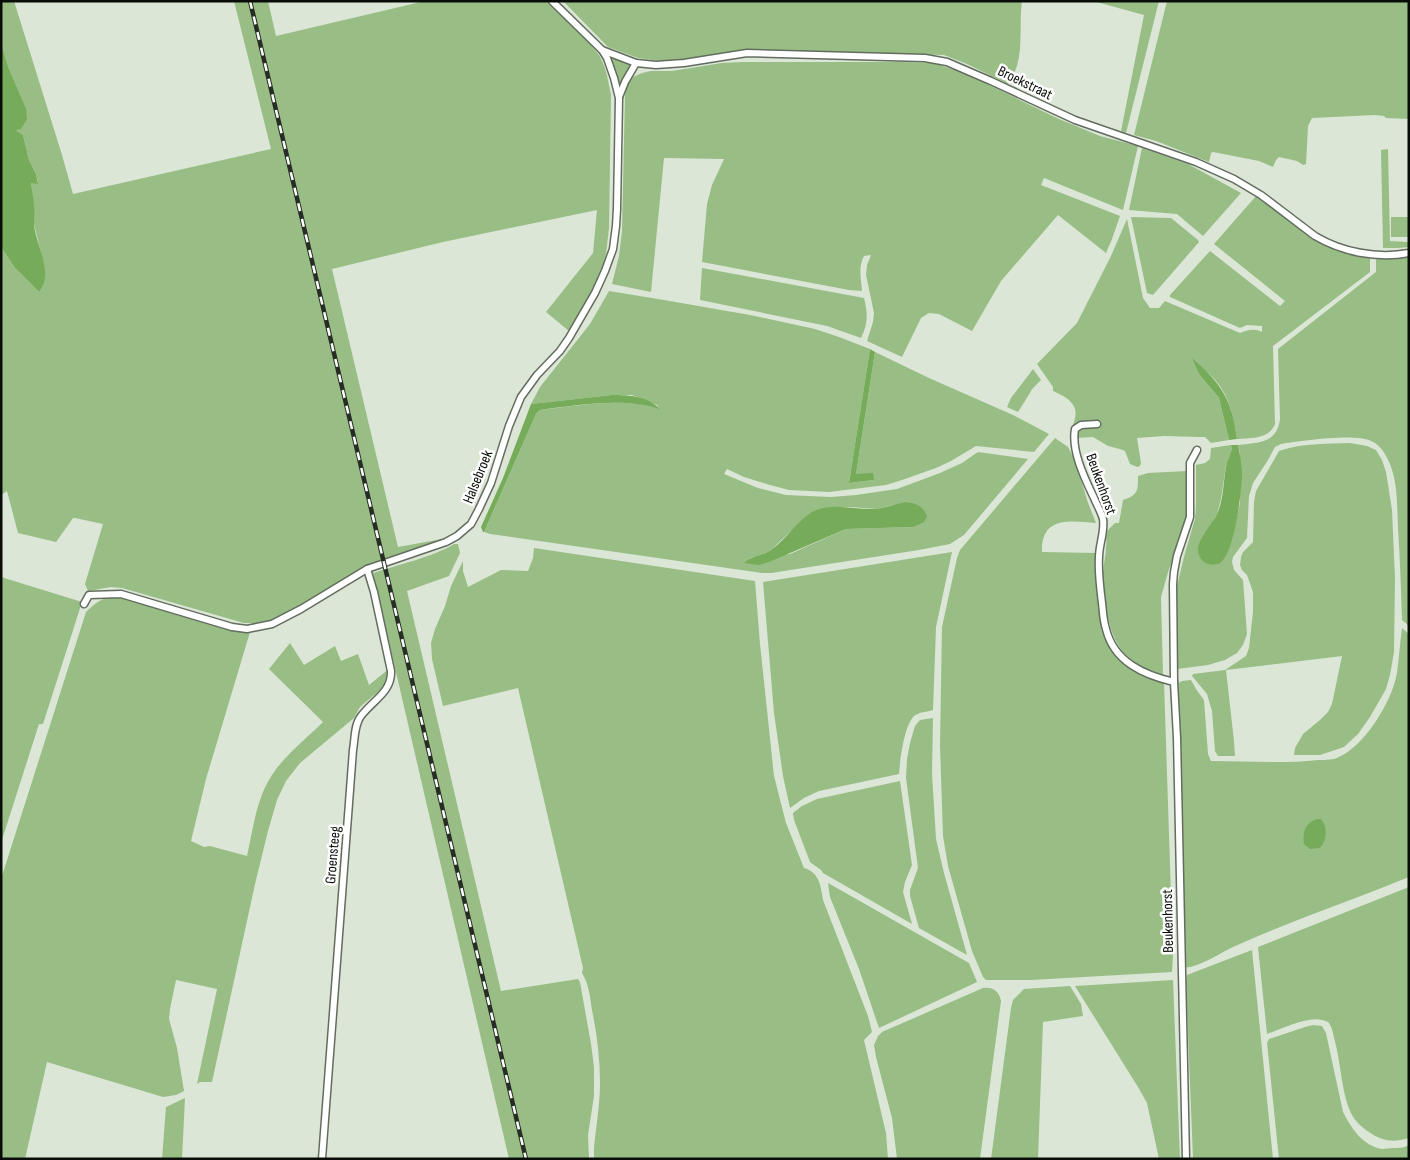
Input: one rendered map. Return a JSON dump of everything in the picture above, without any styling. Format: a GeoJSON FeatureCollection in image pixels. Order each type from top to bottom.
{"type":"FeatureCollection","features":[{"type":"Feature","properties":{"kind":"street"},"geometry":{"type":"LineString","coordinates":[[552,1],[602,50]]}},
{"type":"Feature","properties":{"kind":"street","name":"Broekstraat"},"geometry":{"type":"LineString","coordinates":[[602,50],[636,63],[656,65],[684,63],[747,53],[925,58],[947,62],[1075,120],[1188,159],[1234,179],[1261,195],[1324,242],[1370,255],[1409,253]]}},
{"type":"Feature","properties":{"kind":"street","name":"Halsebroek"},"geometry":{"type":"LineString","coordinates":[[84,604],[89,595],[121,594],[232,627],[247,629],[272,624],[367,569],[446,542],[458,536],[471,524],[491,483],[521,397],[569,338],[605,271],[613,249],[617,209],[619,98],[607,58],[602,50]]}},
{"type":"Feature","properties":{"kind":"street"},"geometry":{"type":"LineString","coordinates":[[619,98],[625,82],[636,63]]}},
{"type":"Feature","properties":{"kind":"street","name":"Beukenhorst"},"geometry":{"type":"LineString","coordinates":[[1097,424],[1081,426],[1075,429],[1074,438],[1083,473],[1104,521],[1098,569],[1106,630],[1113,647],[1125,661],[1141,671],[1174,682]]}},
{"type":"Feature","properties":{"kind":"street","name":"Beukenhorst"},"geometry":{"type":"LineString","coordinates":[[1186,1159],[1174,682],[1174,572],[1177,556],[1190,517],[1190,463],[1198,450]]}},
{"type":"Feature","properties":{"kind":"street","name":"Groensteeg"},"geometry":{"type":"LineString","coordinates":[[322,1159],[356,726],[361,716],[385,691],[392,679],[392,671],[367,569]]}},
{"type":"Feature","properties":{"kind":"shaded area"},"geometry":{"type":"Polygon","coordinates":[[[1,1],[14,1],[73,194],[271,149],[234,1],[268,1],[276,36],[425,1],[546,1],[590,44],[602,61],[611,95],[609,228],[606,254],[601,273],[587,303],[569,331],[546,312],[593,253],[597,210],[443,242],[332,269],[398,547],[453,537],[374,563],[293,611],[272,620],[244,623],[122,588],[111,587],[88,591],[85,584],[103,524],[73,518],[56,542],[18,533],[7,491],[1,495],[1,247],[15,268],[39,292],[45,269],[34,224],[31,183],[38,183],[29,160],[23,135],[15,129],[26,108],[9,69],[1,43],[1,1]]]}},
{"type":"Feature","properties":{"kind":"shaded area"},"geometry":{"type":"Polygon","coordinates":[[[563,1],[1022,1],[1020,50],[1017,66],[1008,84],[944,55],[754,51],[733,52],[686,60],[660,61],[638,58],[608,47],[563,1]]]}},
{"type":"Feature","properties":{"kind":"shaded area"},"geometry":{"type":"Polygon","coordinates":[[[1093,1],[1159,1],[1126,133],[1121,131],[1144,15],[1093,1]]]}},
{"type":"Feature","properties":{"kind":"shaded area"},"geometry":{"type":"Polygon","coordinates":[[[1167,1],[1409,1],[1409,119],[1386,118],[1375,115],[1312,118],[1308,126],[1306,164],[1303,165],[1297,161],[1279,157],[1273,167],[1259,161],[1213,152],[1209,162],[1156,141],[1134,135],[1167,1]]]}},
{"type":"Feature","properties":{"kind":"shaded area"},"geometry":{"type":"Polygon","coordinates":[[[1,43],[9,69],[26,108],[27,119],[21,129],[16,130],[23,135],[29,160],[36,174],[38,184],[31,183],[35,231],[45,267],[45,276],[39,292],[15,268],[1,247],[1,43]]]}},
{"type":"Feature","properties":{"kind":"shaded area"},"geometry":{"type":"Polygon","coordinates":[[[610,56],[630,66],[622,85],[618,83],[610,56]]]}},
{"type":"Feature","properties":{"kind":"shaded area"},"geometry":{"type":"Polygon","coordinates":[[[722,63],[934,63],[957,71],[1100,136],[1138,146],[1123,210],[1044,178],[1041,185],[1120,216],[1106,253],[1058,215],[1001,281],[972,331],[939,314],[929,313],[921,318],[902,357],[867,341],[874,313],[866,275],[871,255],[864,256],[861,264],[862,291],[702,262],[707,204],[712,185],[724,159],[664,158],[651,292],[612,284],[619,256],[622,231],[625,95],[627,84],[633,77],[651,71],[672,71],[722,63]]]}},
{"type":"Feature","properties":{"kind":"shaded area"},"geometry":{"type":"Polygon","coordinates":[[[1142,148],[1188,164],[1241,193],[1203,236],[1177,214],[1129,210],[1142,148]]]}},
{"type":"Feature","properties":{"kind":"shaded area"},"geometry":{"type":"Polygon","coordinates":[[[1388,149],[1390,241],[1409,242],[1409,247],[1383,248],[1381,150],[1388,149]]]}},
{"type":"Feature","properties":{"kind":"shaded area"},"geometry":{"type":"Polygon","coordinates":[[[1256,196],[1317,241],[1331,247],[1370,257],[1370,272],[1273,346],[1275,424],[1272,429],[1259,437],[1237,439],[1233,416],[1225,394],[1216,381],[1193,359],[1199,374],[1219,398],[1229,440],[1211,443],[1205,437],[1164,436],[1137,438],[1141,463],[1137,467],[1130,464],[1125,451],[1108,446],[1093,437],[1077,438],[1070,434],[1076,413],[1075,408],[1070,401],[1053,391],[1053,387],[1037,364],[1077,323],[1111,256],[1127,219],[1143,298],[1150,308],[1159,308],[1165,301],[1240,333],[1251,330],[1262,332],[1262,326],[1247,325],[1240,328],[1170,297],[1210,251],[1280,306],[1285,301],[1214,244],[1256,196]]]}},
{"type":"Feature","properties":{"kind":"shaded area"},"geometry":{"type":"Polygon","coordinates":[[[1131,217],[1171,218],[1199,242],[1153,295],[1147,293],[1131,217]]]}},
{"type":"Feature","properties":{"kind":"shaded area"},"geometry":{"type":"Polygon","coordinates":[[[1391,217],[1409,217],[1409,237],[1391,237],[1391,217]]]}},
{"type":"Feature","properties":{"kind":"shaded area"},"geometry":{"type":"Polygon","coordinates":[[[1376,257],[1409,258],[1409,626],[1402,620],[1396,488],[1393,472],[1383,451],[1371,441],[1353,438],[1327,438],[1281,444],[1275,447],[1253,483],[1249,496],[1247,538],[1233,557],[1232,562],[1234,570],[1243,580],[1247,634],[1243,645],[1237,653],[1225,660],[1208,665],[1177,669],[1175,594],[1195,519],[1196,465],[1205,463],[1210,459],[1211,448],[1231,445],[1231,454],[1226,465],[1217,514],[1198,548],[1202,559],[1212,564],[1224,558],[1232,540],[1240,503],[1240,452],[1238,445],[1265,440],[1275,433],[1278,427],[1280,419],[1278,349],[1376,272],[1376,257]]]}},
{"type":"Feature","properties":{"kind":"shaded area"},"geometry":{"type":"Polygon","coordinates":[[[702,268],[864,298],[867,318],[861,338],[827,326],[700,300],[702,268]]]}},
{"type":"Feature","properties":{"kind":"shaded area"},"geometry":{"type":"Polygon","coordinates":[[[609,291],[750,315],[815,329],[870,349],[849,483],[874,480],[856,474],[875,352],[1013,415],[1049,434],[1034,452],[976,446],[936,468],[886,485],[829,492],[789,490],[744,477],[727,469],[724,474],[758,488],[786,495],[831,497],[897,489],[962,463],[978,452],[1028,459],[964,535],[950,544],[919,550],[762,573],[484,532],[536,414],[540,410],[615,403],[630,403],[659,408],[657,405],[632,395],[612,395],[531,404],[540,387],[590,324],[609,291]],[[905,502],[877,509],[825,508],[808,515],[771,550],[748,559],[790,554],[846,529],[913,527],[911,503],[905,502]]]}},
{"type":"Feature","properties":{"kind":"shaded area"},"geometry":{"type":"Polygon","coordinates":[[[870,349],[875,352],[856,474],[873,473],[874,480],[849,483],[870,349]]]}},
{"type":"Feature","properties":{"kind":"shaded area"},"geometry":{"type":"Polygon","coordinates":[[[1192,358],[1211,376],[1224,394],[1232,414],[1237,439],[1229,440],[1219,398],[1199,374],[1192,358]]]}},
{"type":"Feature","properties":{"kind":"shaded area"},"geometry":{"type":"Polygon","coordinates":[[[1033,369],[1041,380],[1033,388],[1018,412],[1007,407],[1011,398],[1033,369]]]}},
{"type":"Feature","properties":{"kind":"shaded area"},"geometry":{"type":"Polygon","coordinates":[[[612,395],[644,399],[660,409],[631,403],[600,403],[540,410],[536,414],[483,532],[481,527],[503,478],[531,404],[612,395]]]}},
{"type":"Feature","properties":{"kind":"shaded area"},"geometry":{"type":"Polygon","coordinates":[[[1055,438],[1068,447],[1076,462],[1096,523],[1067,522],[1052,526],[1046,532],[1042,552],[1097,553],[1096,575],[1100,612],[1113,651],[1126,666],[1164,682],[1172,972],[1031,980],[986,980],[972,951],[948,866],[943,836],[940,745],[942,627],[957,558],[960,550],[1055,438]]]}},
{"type":"Feature","properties":{"kind":"shaded area"},"geometry":{"type":"Polygon","coordinates":[[[1350,443],[1367,446],[1376,450],[1386,472],[1392,510],[1395,578],[1394,652],[1386,689],[1358,734],[1344,747],[1320,755],[1294,755],[1295,748],[1303,734],[1328,712],[1332,704],[1342,656],[1226,670],[1235,756],[1218,756],[1215,751],[1212,711],[1207,694],[1192,676],[1193,674],[1225,670],[1246,656],[1249,648],[1253,592],[1247,575],[1240,565],[1243,552],[1253,542],[1256,491],[1279,451],[1305,445],[1350,443]]]}},
{"type":"Feature","properties":{"kind":"shaded area"},"geometry":{"type":"Polygon","coordinates":[[[1231,445],[1238,445],[1242,471],[1237,520],[1234,535],[1225,557],[1220,563],[1210,564],[1204,562],[1201,558],[1198,552],[1199,545],[1219,510],[1231,445]]]}},
{"type":"Feature","properties":{"kind":"shaded area"},"geometry":{"type":"Polygon","coordinates":[[[1187,471],[1188,513],[1161,597],[1163,675],[1148,670],[1134,662],[1120,648],[1115,639],[1108,617],[1104,594],[1103,574],[1106,532],[1115,523],[1119,523],[1123,500],[1136,492],[1138,476],[1148,473],[1187,471]]]}},
{"type":"Feature","properties":{"kind":"shaded area"},"geometry":{"type":"Polygon","coordinates":[[[905,502],[916,504],[922,508],[927,517],[924,522],[913,527],[846,529],[769,562],[759,565],[744,563],[771,550],[802,519],[821,508],[875,509],[905,502]]]}},
{"type":"Feature","properties":{"kind":"shaded area"},"geometry":{"type":"Polygon","coordinates":[[[458,544],[460,553],[449,576],[407,591],[501,991],[578,979],[580,982],[594,1067],[594,1096],[588,1135],[589,1159],[509,1159],[373,573],[425,557],[458,544]]]}},
{"type":"Feature","properties":{"kind":"shaded area"},"geometry":{"type":"Polygon","coordinates":[[[534,548],[755,581],[774,776],[786,823],[804,868],[813,873],[818,880],[823,900],[868,1016],[872,1032],[864,1040],[886,1133],[888,1159],[594,1159],[600,1083],[595,1028],[589,991],[582,973],[583,968],[518,688],[443,706],[432,659],[431,643],[435,629],[451,586],[463,561],[463,571],[468,587],[501,570],[528,571],[533,558],[534,548]]]}},
{"type":"Feature","properties":{"kind":"shaded area"},"geometry":{"type":"Polygon","coordinates":[[[952,552],[936,627],[933,710],[914,716],[911,721],[903,744],[899,774],[819,791],[804,798],[790,808],[783,776],[774,713],[763,582],[952,552]]]}},
{"type":"Feature","properties":{"kind":"shaded area"},"geometry":{"type":"Polygon","coordinates":[[[1,577],[82,602],[43,724],[39,724],[1,843],[1,577]]]}},
{"type":"Feature","properties":{"kind":"shaded area"},"geometry":{"type":"Polygon","coordinates":[[[109,597],[135,600],[224,628],[250,632],[206,779],[191,841],[204,847],[210,846],[247,856],[262,794],[272,775],[296,747],[323,722],[269,669],[290,643],[304,665],[335,646],[341,661],[358,654],[369,685],[390,668],[386,685],[360,707],[354,718],[300,763],[286,781],[277,800],[255,884],[212,1082],[200,1082],[197,1084],[217,989],[176,980],[169,1019],[177,1048],[184,1091],[176,1095],[163,1097],[47,1062],[25,1159],[1,1159],[1,879],[86,612],[96,603],[109,597]]]}},
{"type":"Feature","properties":{"kind":"shaded area"},"geometry":{"type":"Polygon","coordinates":[[[1402,628],[1409,634],[1409,877],[1298,920],[1233,947],[1194,966],[1183,967],[1176,685],[1182,681],[1191,680],[1204,700],[1208,754],[1211,761],[1291,762],[1335,759],[1347,752],[1367,734],[1383,710],[1397,673],[1402,628]]]}},
{"type":"Feature","properties":{"kind":"shaded area"},"geometry":{"type":"Polygon","coordinates":[[[933,718],[932,774],[936,839],[967,955],[919,928],[910,896],[910,890],[918,868],[906,778],[907,759],[915,726],[920,720],[933,718]]]}},
{"type":"Feature","properties":{"kind":"shaded area"},"geometry":{"type":"Polygon","coordinates":[[[900,781],[912,865],[903,892],[912,924],[823,873],[810,862],[793,813],[802,806],[817,799],[900,781]]]}},
{"type":"Feature","properties":{"kind":"shaded area"},"geometry":{"type":"Polygon","coordinates":[[[1321,819],[1323,822],[1326,830],[1325,837],[1320,848],[1310,849],[1304,844],[1304,832],[1310,823],[1321,819]]]}},
{"type":"Feature","properties":{"kind":"shaded area"},"geometry":{"type":"Polygon","coordinates":[[[828,883],[969,963],[977,982],[879,1028],[859,969],[830,897],[828,883]]]}},
{"type":"Feature","properties":{"kind":"shaded area"},"geometry":{"type":"Polygon","coordinates":[[[1409,887],[1409,1138],[1390,1140],[1381,1139],[1363,1128],[1351,1113],[1345,1096],[1336,1047],[1329,1023],[1323,1020],[1309,1020],[1267,1034],[1258,947],[1409,887]]]}},
{"type":"Feature","properties":{"kind":"shaded area"},"geometry":{"type":"Polygon","coordinates":[[[1252,950],[1273,1159],[1193,1159],[1187,975],[1252,950]]]}},
{"type":"Feature","properties":{"kind":"shaded area"},"geometry":{"type":"Polygon","coordinates":[[[1173,980],[1180,1159],[1159,1159],[1147,1103],[1075,986],[1173,980]]]}},
{"type":"Feature","properties":{"kind":"shaded area"},"geometry":{"type":"Polygon","coordinates":[[[1070,986],[1081,1004],[1083,1016],[1043,1022],[1038,1159],[991,1159],[1013,1000],[1024,989],[1070,986]]]}},
{"type":"Feature","properties":{"kind":"shaded area"},"geometry":{"type":"Polygon","coordinates":[[[983,988],[995,990],[1001,1001],[980,1159],[897,1159],[892,1118],[874,1045],[878,1036],[882,1032],[983,988]]]}},
{"type":"Feature","properties":{"kind":"shaded area"},"geometry":{"type":"Polygon","coordinates":[[[1313,1025],[1322,1026],[1326,1033],[1343,1112],[1354,1130],[1363,1140],[1375,1147],[1383,1149],[1401,1148],[1409,1145],[1409,1159],[1279,1159],[1267,1043],[1269,1039],[1313,1025]]]}},
{"type":"Feature","properties":{"kind":"shaded area"},"geometry":{"type":"Polygon","coordinates":[[[185,1098],[182,1159],[162,1159],[166,1107],[185,1098]]]}},
{"type":"Feature","properties":{"kind":"railway"},"geometry":{"type":"LineString","coordinates":[[250,1],[526,1159]]}}]}
